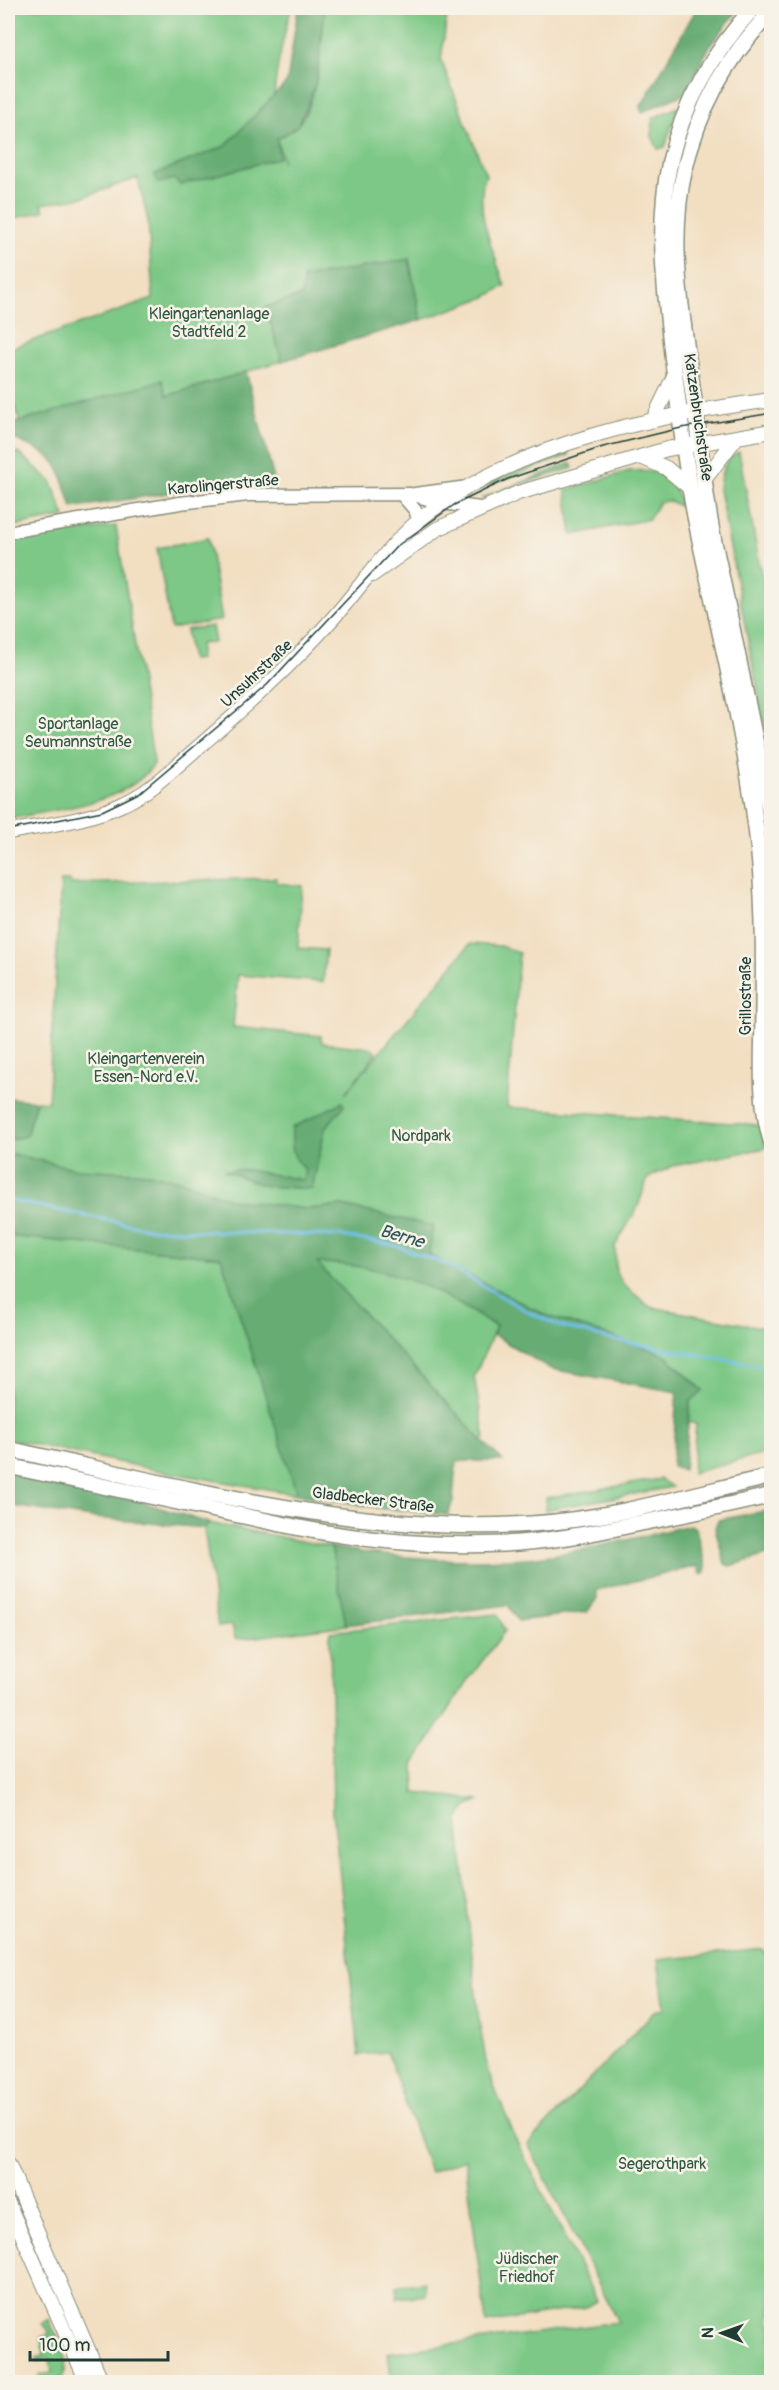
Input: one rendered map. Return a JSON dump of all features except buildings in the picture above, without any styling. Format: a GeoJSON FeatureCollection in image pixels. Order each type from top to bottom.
{"type":"FeatureCollection","features":[{"type":"Feature","properties":{"kind":"main road","name":"Katzenbruchstraße"},"geometry":{"type":"LineString","coordinates":[[753,8],[733,31],[702,79],[682,122],[670,161],[663,207],[663,264],[675,374],[699,443],[704,480],[771,822]]}},
{"type":"Feature","properties":{"kind":"main road","name":"Katzenbruchstraße"},"geometry":{"type":"LineString","coordinates":[[758,848],[746,755],[683,446],[688,413],[678,269],[678,224],[685,167],[708,99],[722,73],[755,28],[771,11]]}},
{"type":"Feature","properties":{"kind":"main road"},"geometry":{"type":"LineString","coordinates":[[755,28],[771,26]]}},
{"type":"Feature","properties":{"kind":"main road"},"geometry":{"type":"LineString","coordinates":[[652,420],[675,374]]}},
{"type":"Feature","properties":{"kind":"main road"},"geometry":{"type":"LineString","coordinates":[[442,503],[493,473],[538,456],[652,420],[771,400]]}},
{"type":"Feature","properties":{"kind":"main road","name":"Karolingerstraße"},"geometry":{"type":"LineString","coordinates":[[480,508],[552,481],[641,457],[683,446],[771,431]]}},
{"type":"Feature","properties":{"kind":"main road"},"geometry":{"type":"LineString","coordinates":[[704,480],[737,437]]}},
{"type":"Feature","properties":{"kind":"main road"},"geometry":{"type":"LineString","coordinates":[[641,457],[666,468],[690,488]]}},
{"type":"Feature","properties":{"kind":"main road","name":"Unsuhrstraße"},"geometry":{"type":"LineString","coordinates":[[8,832],[102,813],[132,800],[155,783],[268,687],[370,575],[385,551],[442,503]]}},
{"type":"Feature","properties":{"kind":"main road","name":"Unsuhrstraße"},"geometry":{"type":"LineString","coordinates":[[370,575],[434,531],[480,508]]}},
{"type":"Feature","properties":{"kind":"main road","name":"Grillostraße"},"geometry":{"type":"LineString","coordinates":[[758,848],[764,967],[762,1090],[771,1144]]}},
{"type":"Feature","properties":{"kind":"main road","name":"Gladbecker Straße"},"geometry":{"type":"LineString","coordinates":[[8,1449],[234,1497],[387,1522],[450,1526],[534,1524],[569,1519],[645,1505],[771,1476]]}},
{"type":"Feature","properties":{"kind":"main road"},"geometry":{"type":"LineString","coordinates":[[8,1466],[300,1528],[343,1536],[415,1543],[505,1544],[586,1535],[771,1495]]}},
{"type":"Feature","properties":{"kind":"main road"},"geometry":{"type":"LineString","coordinates":[[8,2163],[102,2381]]}},
{"type":"Feature","properties":{"kind":"main road"},"geometry":{"type":"LineString","coordinates":[[8,2203],[87,2382]]}},
{"type":"Feature","properties":{"kind":"street"},"geometry":{"type":"LineString","coordinates":[[419,521],[406,494],[468,487]]}},
{"type":"Feature","properties":{"kind":"street","name":"Karolingerstraße"},"geometry":{"type":"LineString","coordinates":[[8,532],[238,496],[406,494],[442,503],[480,508]]}},
{"type":"Feature","properties":{"kind":"green space","name":"Kleingartenanlage Stadtfeld 2"},"geometry":{"type":"Polygon","coordinates":[[[8,8],[291,8],[278,66],[274,104],[274,124],[277,143],[283,162],[277,139],[297,126],[311,102],[318,70],[325,8],[448,8],[441,60],[486,175],[482,188],[483,216],[505,286],[486,297],[421,320],[409,259],[266,307],[282,361],[166,396],[162,381],[20,423],[8,383],[8,349],[153,299],[148,221],[138,178],[83,197],[42,204],[44,211],[8,220],[8,8]]]}},
{"type":"Feature","properties":{"kind":"green space"},"geometry":{"type":"Polygon","coordinates":[[[298,8],[325,8],[316,80],[309,103],[297,126],[277,139],[279,158],[180,185],[174,179],[158,183],[155,174],[225,146],[287,82],[298,8]]]}},
{"type":"Feature","properties":{"kind":"green space"},"geometry":{"type":"Polygon","coordinates":[[[697,8],[740,8],[711,44],[684,94],[642,112],[640,108],[697,8]]]}},
{"type":"Feature","properties":{"kind":"green space"},"geometry":{"type":"Polygon","coordinates":[[[678,107],[665,147],[658,149],[652,136],[653,118],[678,107]]]}},
{"type":"Feature","properties":{"kind":"green space"},"geometry":{"type":"Polygon","coordinates":[[[409,259],[421,320],[282,361],[266,307],[302,296],[303,278],[409,259]]]}},
{"type":"Feature","properties":{"kind":"green space"},"geometry":{"type":"Polygon","coordinates":[[[246,372],[275,483],[227,484],[72,508],[62,477],[53,460],[37,449],[8,436],[8,425],[162,380],[167,396],[246,372]]]}},
{"type":"Feature","properties":{"kind":"green space"},"geometry":{"type":"Polygon","coordinates":[[[8,450],[20,454],[51,481],[65,517],[8,527],[8,450]]]}},
{"type":"Feature","properties":{"kind":"green space"},"geometry":{"type":"Polygon","coordinates":[[[568,451],[569,455],[478,489],[508,473],[568,451]]]}},
{"type":"Feature","properties":{"kind":"green space"},"geometry":{"type":"Polygon","coordinates":[[[739,452],[771,627],[771,760],[719,490],[720,478],[726,462],[739,452]]]}},
{"type":"Feature","properties":{"kind":"green space"},"geometry":{"type":"Polygon","coordinates":[[[571,463],[573,468],[525,483],[484,500],[482,498],[571,463]]]}},
{"type":"Feature","properties":{"kind":"green space"},"geometry":{"type":"Polygon","coordinates":[[[629,471],[649,471],[664,477],[674,489],[682,507],[669,501],[659,502],[649,519],[572,535],[566,490],[629,471]]]}},
{"type":"Feature","properties":{"kind":"green space","name":"Sportanlage Seumannstraße"},"geometry":{"type":"Polygon","coordinates":[[[116,526],[154,763],[142,777],[127,788],[108,797],[8,819],[8,540],[116,526]]]}},
{"type":"Feature","properties":{"kind":"green space"},"geometry":{"type":"Polygon","coordinates":[[[208,538],[222,620],[171,629],[157,548],[208,538]]]}},
{"type":"Feature","properties":{"kind":"green space"},"geometry":{"type":"Polygon","coordinates":[[[212,626],[215,642],[200,644],[200,659],[191,660],[186,630],[212,626]]]}},
{"type":"Feature","properties":{"kind":"green space"},"geometry":{"type":"Polygon","coordinates":[[[277,878],[277,883],[302,886],[298,948],[326,950],[323,982],[238,975],[233,1027],[321,1036],[322,1043],[371,1048],[377,1052],[345,1094],[470,944],[500,946],[519,953],[507,1107],[759,1125],[766,1148],[673,1166],[648,1178],[637,1209],[615,1246],[616,1273],[625,1286],[650,1307],[771,1329],[771,1452],[692,1473],[696,1424],[688,1422],[690,1402],[703,1390],[664,1354],[545,1315],[429,1255],[432,1226],[342,1206],[306,1209],[228,1199],[189,1183],[148,1173],[77,1169],[8,1153],[8,1140],[26,1136],[36,1101],[48,1102],[61,881],[70,881],[71,884],[277,878]],[[344,1106],[292,1128],[305,1169],[303,1180],[247,1170],[225,1171],[266,1186],[312,1189],[325,1128],[344,1106]]]}},
{"type":"Feature","properties":{"kind":"green space"},"geometry":{"type":"Polygon","coordinates":[[[8,1098],[36,1101],[26,1136],[8,1140],[8,1098]]]}},
{"type":"Feature","properties":{"kind":"green space"},"geometry":{"type":"Polygon","coordinates":[[[342,1102],[344,1106],[325,1128],[312,1189],[266,1186],[223,1170],[247,1170],[303,1180],[305,1169],[300,1165],[293,1151],[292,1128],[342,1102]]]}},
{"type":"Feature","properties":{"kind":"green space"},"geometry":{"type":"Polygon","coordinates":[[[8,1153],[77,1169],[148,1173],[189,1183],[228,1199],[306,1209],[342,1206],[433,1226],[429,1255],[545,1315],[664,1354],[703,1391],[690,1402],[684,1470],[672,1466],[677,1392],[551,1369],[493,1335],[496,1326],[432,1290],[390,1273],[343,1264],[317,1263],[503,1461],[456,1461],[453,1500],[448,1515],[384,1509],[297,1494],[221,1257],[8,1236],[8,1153]]]}},
{"type":"Feature","properties":{"kind":"green space"},"geometry":{"type":"Polygon","coordinates":[[[8,1236],[221,1257],[297,1494],[165,1472],[8,1439],[8,1236]]]}},
{"type":"Feature","properties":{"kind":"green space"},"geometry":{"type":"Polygon","coordinates":[[[316,1263],[368,1268],[411,1280],[452,1300],[496,1327],[474,1377],[485,1439],[482,1441],[316,1263]]]}},
{"type":"Feature","properties":{"kind":"green space"},"geometry":{"type":"Polygon","coordinates":[[[8,1467],[88,1485],[209,1523],[204,1528],[84,1517],[8,1505],[8,1467]]]}},
{"type":"Feature","properties":{"kind":"green space"},"geometry":{"type":"Polygon","coordinates":[[[660,1479],[672,1487],[545,1510],[546,1498],[660,1479]]]}},
{"type":"Feature","properties":{"kind":"green space"},"geometry":{"type":"Polygon","coordinates":[[[771,1510],[771,1554],[730,1566],[725,1564],[715,1528],[718,1520],[771,1510]]]}},
{"type":"Feature","properties":{"kind":"green space"},"geometry":{"type":"Polygon","coordinates":[[[209,1523],[331,1547],[346,1625],[241,1639],[235,1638],[232,1625],[218,1627],[204,1528],[209,1523]]]}},
{"type":"Feature","properties":{"kind":"green space"},"geometry":{"type":"Polygon","coordinates":[[[691,1525],[696,1529],[706,1568],[704,1573],[700,1574],[698,1566],[597,1590],[597,1599],[587,1612],[518,1621],[508,1605],[346,1625],[331,1547],[382,1555],[492,1560],[544,1556],[581,1550],[691,1525]]]}},
{"type":"Feature","properties":{"kind":"green space","name":"Jüdischer Friedhof"},"geometry":{"type":"Polygon","coordinates":[[[497,1614],[505,1631],[468,1680],[414,1764],[415,1793],[480,1800],[467,1806],[458,1821],[479,2021],[488,2072],[517,2142],[597,2301],[587,2307],[486,2323],[465,2159],[430,2172],[387,2052],[359,2055],[333,1812],[330,1632],[497,1614]]]}},
{"type":"Feature","properties":{"kind":"green space","name":"Segerothpark"},"geometry":{"type":"Polygon","coordinates":[[[763,1949],[772,1970],[771,2382],[392,2382],[388,2353],[618,2322],[528,2144],[655,2011],[665,2008],[658,1960],[763,1949]]]}},
{"type":"Feature","properties":{"kind":"green space"},"geometry":{"type":"Polygon","coordinates":[[[425,2282],[426,2295],[397,2298],[396,2286],[425,2282]]]}},
{"type":"Feature","properties":{"kind":"green space"},"geometry":{"type":"Polygon","coordinates":[[[49,2320],[65,2356],[65,2371],[62,2378],[35,2382],[40,2375],[52,2373],[50,2359],[37,2361],[36,2358],[44,2356],[42,2337],[50,2334],[42,2323],[49,2320]]]}},
{"type":"Feature","properties":{"kind":"waterway","name":"Berne"},"geometry":{"type":"LineString","coordinates":[[8,1200],[152,1229],[340,1236],[393,1245],[448,1265],[530,1313],[560,1326],[609,1339],[772,1368]]}},
{"type":"Feature","properties":{"kind":"tram line"},"geometry":{"type":"LineString","coordinates":[[8,830],[102,811],[139,793],[267,685],[397,546],[454,505],[508,479],[603,447],[681,428],[772,413]]}},
{"type":"Feature","properties":{"kind":"park label","name":"Kleingartenverein Essen-Nord e.V."},"geometry":{"type":"Point","coordinates":[146,1067]}},
{"type":"Feature","properties":{"kind":"park label","name":"Nordpark"},"geometry":{"type":"Point","coordinates":[421,1135]}}]}
